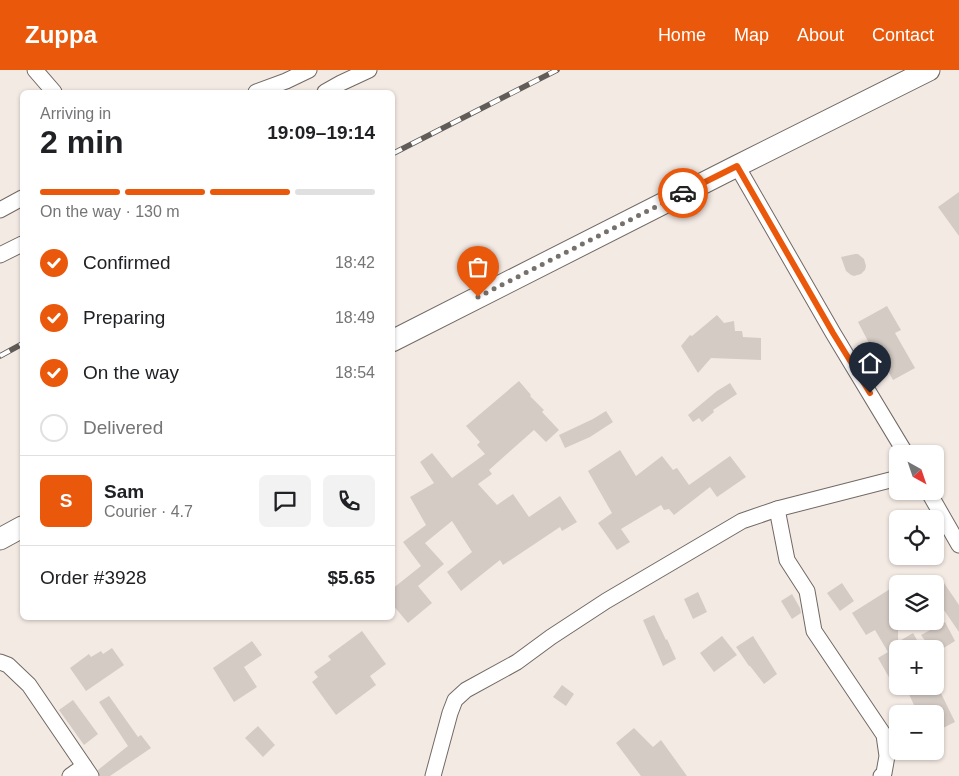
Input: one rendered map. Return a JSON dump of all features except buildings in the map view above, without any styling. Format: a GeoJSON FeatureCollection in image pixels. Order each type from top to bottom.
{"type":"FeatureCollection","features":[{"type":"Feature","properties":{"kind":"street"},"geometry":{"type":"LineString","coordinates":[[35,70],[52,90]]}},
{"type":"Feature","properties":{"kind":"street"},"geometry":{"type":"LineString","coordinates":[[261,90],[309,70]]}},
{"type":"Feature","properties":{"kind":"street"},"geometry":{"type":"LineString","coordinates":[[329,90],[369,70]]}},
{"type":"Feature","properties":{"kind":"street"},"geometry":{"type":"LineString","coordinates":[[395,339],[929,70]]}},
{"type":"Feature","properties":{"kind":"street"},"geometry":{"type":"LineString","coordinates":[[737,166],[833,333],[901,445]]}},
{"type":"Feature","properties":{"kind":"street"},"geometry":{"type":"LineString","coordinates":[[0,210],[18,200]]}},
{"type":"Feature","properties":{"kind":"street"},"geometry":{"type":"LineString","coordinates":[[0,221],[18,200]]}},
{"type":"Feature","properties":{"kind":"street"},"geometry":{"type":"LineString","coordinates":[[0,255],[20,245]]}},
{"type":"Feature","properties":{"kind":"street"},"geometry":{"type":"LineString","coordinates":[[433,776],[450,713],[455,700],[466,690],[517,662],[606,601],[733,526],[777,509],[889,480]]}},
{"type":"Feature","properties":{"kind":"street"},"geometry":{"type":"LineString","coordinates":[[933,500],[959,545]]}},
{"type":"Feature","properties":{"kind":"street"},"geometry":{"type":"LineString","coordinates":[[777,509],[787,560],[807,591],[814,631],[884,735],[887,756],[884,772],[881,776]]}},
{"type":"Feature","properties":{"kind":"street"},"geometry":{"type":"LineString","coordinates":[[0,539],[20,528]]}},
{"type":"Feature","properties":{"kind":"street"},"geometry":{"type":"LineString","coordinates":[[2,660],[30,685],[87,771],[70,776]]}},
{"type":"Feature","properties":{"kind":"railway"},"geometry":{"type":"LineString","coordinates":[[395,152],[557,70]]}},
{"type":"Feature","properties":{"kind":"railway"},"geometry":{"type":"LineString","coordinates":[[0,356],[20,345]]}},
{"type":"Feature","properties":{"kind":"way so far"},"geometry":{"type":"LineString","coordinates":[[478,297],[683,193]]}},
{"type":"Feature","properties":{"kind":"route"},"geometry":{"type":"LineString","coordinates":[[683,193],[737,166],[833,333],[870,393]]}}]}
